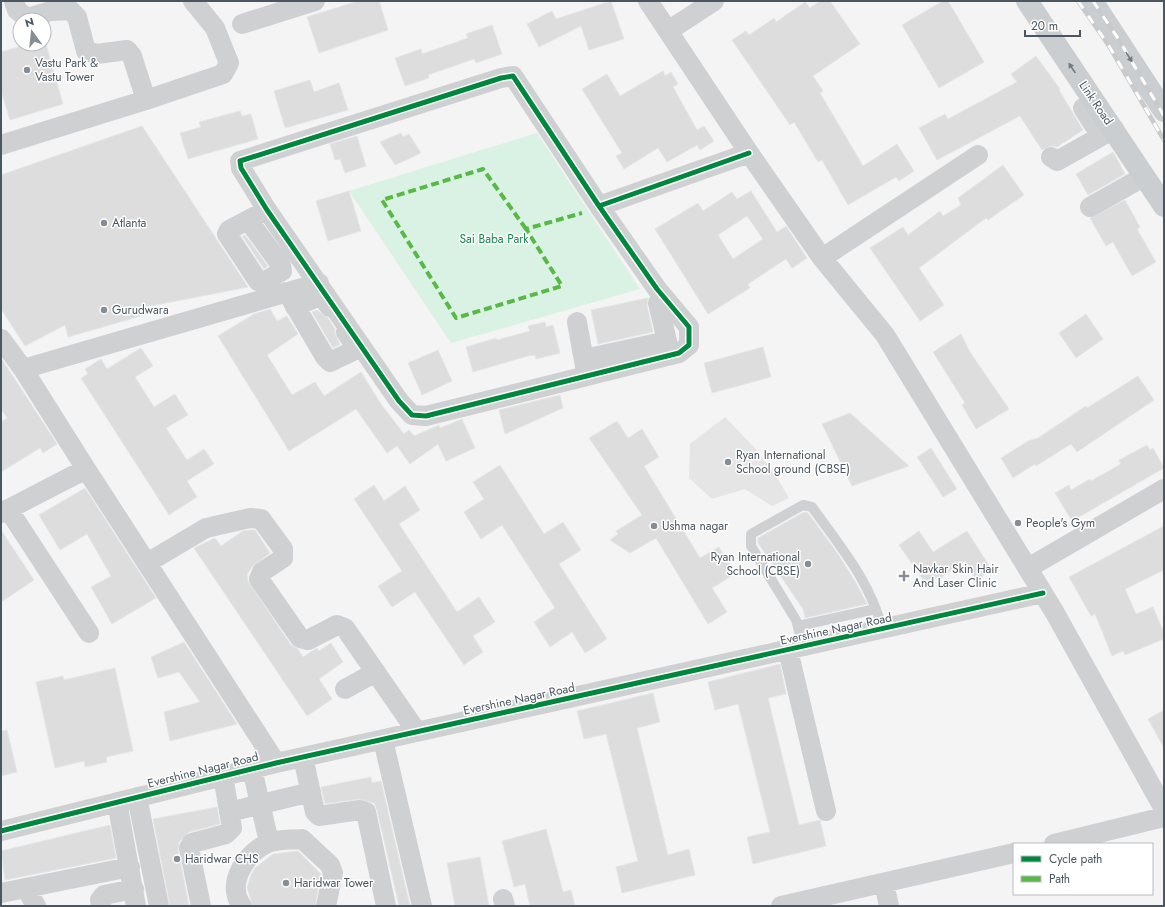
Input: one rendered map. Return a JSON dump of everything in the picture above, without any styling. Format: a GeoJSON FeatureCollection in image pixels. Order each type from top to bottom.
{"type":"FeatureCollection","features":[{"type":"Feature","properties":{"kind":"main road","name":"Link Road"},"geometry":{"type":"LineString","coordinates":[[1027,1],[1107,133],[1140,179],[1164,206]]}},
{"type":"Feature","properties":{"kind":"main road"},"geometry":{"type":"LineString","coordinates":[[1092,1],[1164,111]]}},
{"type":"Feature","properties":{"kind":"street"},"geometry":{"type":"LineString","coordinates":[[14,1],[17,10],[27,18],[51,11],[70,10],[77,17],[86,51],[97,54],[127,50],[132,56],[146,100]]}},
{"type":"Feature","properties":{"kind":"street"},"geometry":{"type":"LineString","coordinates":[[1,145],[146,100],[223,74],[229,63],[215,28],[193,1]]}},
{"type":"Feature","properties":{"kind":"street"},"geometry":{"type":"LineString","coordinates":[[242,24],[315,1]]}},
{"type":"Feature","properties":{"kind":"street"},"geometry":{"type":"LineString","coordinates":[[648,1],[749,153],[822,258],[885,335],[1043,593],[1164,809]]}},
{"type":"Feature","properties":{"kind":"street"},"geometry":{"type":"LineString","coordinates":[[668,31],[714,1]]}},
{"type":"Feature","properties":{"kind":"street"},"geometry":{"type":"LineString","coordinates":[[513,76],[599,206],[657,289],[689,327],[689,345],[679,354],[669,348],[586,367],[426,416],[412,415],[399,401],[342,320],[319,283],[267,210],[241,168],[240,161],[494,80],[513,76]]}},
{"type":"Feature","properties":{"kind":"street"},"geometry":{"type":"LineString","coordinates":[[1051,157],[1057,161],[1107,133],[1083,108]]}},
{"type":"Feature","properties":{"kind":"street"},"geometry":{"type":"LineString","coordinates":[[1090,207],[1140,179],[1118,152]]}},
{"type":"Feature","properties":{"kind":"street"},"geometry":{"type":"LineString","coordinates":[[599,206],[749,153]]}},
{"type":"Feature","properties":{"kind":"street"},"geometry":{"type":"LineString","coordinates":[[822,258],[978,155]]}},
{"type":"Feature","properties":{"kind":"street"},"geometry":{"type":"LineString","coordinates":[[267,210],[229,230],[227,234],[258,281],[262,283],[295,250]]}},
{"type":"Feature","properties":{"kind":"street"},"geometry":{"type":"LineString","coordinates":[[248,220],[280,265],[292,296],[325,357],[330,362],[355,350],[356,348],[342,320],[326,300],[322,297],[292,296]]}},
{"type":"Feature","properties":{"kind":"street"},"geometry":{"type":"LineString","coordinates":[[23,369],[292,296],[319,283]]}},
{"type":"Feature","properties":{"kind":"street"},"geometry":{"type":"LineString","coordinates":[[658,303],[669,348]]}},
{"type":"Feature","properties":{"kind":"street"},"geometry":{"type":"LineString","coordinates":[[577,322],[586,367]]}},
{"type":"Feature","properties":{"kind":"street"},"geometry":{"type":"LineString","coordinates":[[1,339],[23,369],[146,563],[276,763]]}},
{"type":"Feature","properties":{"kind":"street"},"geometry":{"type":"LineString","coordinates":[[86,469],[4,511],[90,633]]}},
{"type":"Feature","properties":{"kind":"street"},"geometry":{"type":"LineString","coordinates":[[1028,568],[1164,489]]}},
{"type":"Feature","properties":{"kind":"street"},"geometry":{"type":"LineString","coordinates":[[146,563],[206,528],[250,518],[261,519],[283,549],[283,558],[262,572],[259,579],[300,638],[308,640],[337,625],[345,628],[417,732]]}},
{"type":"Feature","properties":{"kind":"street","name":"Evershine Nagar Road"},"geometry":{"type":"LineString","coordinates":[[1,831],[252,768],[1043,593]]}},
{"type":"Feature","properties":{"kind":"street"},"geometry":{"type":"LineString","coordinates":[[795,648],[826,811]]}},
{"type":"Feature","properties":{"kind":"street"},"geometry":{"type":"LineString","coordinates":[[345,689],[376,672]]}},
{"type":"Feature","properties":{"kind":"street"},"geometry":{"type":"LineString","coordinates":[[383,740],[422,906]]}},
{"type":"Feature","properties":{"kind":"street"},"geometry":{"type":"LineString","coordinates":[[303,757],[315,812],[319,816],[360,810],[366,812],[386,906]]}},
{"type":"Feature","properties":{"kind":"street"},"geometry":{"type":"LineString","coordinates":[[252,768],[269,842]]}},
{"type":"Feature","properties":{"kind":"street"},"geometry":{"type":"LineString","coordinates":[[201,906],[189,848],[192,843],[226,834],[232,828],[223,776]]}},
{"type":"Feature","properties":{"kind":"street"},"geometry":{"type":"LineString","coordinates":[[229,812],[311,792]]}},
{"type":"Feature","properties":{"kind":"street"},"geometry":{"type":"LineString","coordinates":[[137,797],[159,906]]}},
{"type":"Feature","properties":{"kind":"street"},"geometry":{"type":"LineString","coordinates":[[101,906],[100,900],[104,895],[135,897],[117,802]]}},
{"type":"Feature","properties":{"kind":"street"},"geometry":{"type":"LineString","coordinates":[[1058,843],[1164,817]]}},
{"type":"Feature","properties":{"kind":"street"},"geometry":{"type":"LineString","coordinates":[[242,906],[238,901],[235,891],[236,877],[249,856],[269,842],[302,839],[330,865],[333,873],[326,906]]}},
{"type":"Feature","properties":{"kind":"street"},"geometry":{"type":"LineString","coordinates":[[783,906],[1013,853]]}},
{"type":"Feature","properties":{"kind":"street"},"geometry":{"type":"LineString","coordinates":[[1,893],[130,867]]}},
{"type":"Feature","properties":{"kind":"street"},"geometry":{"type":"LineString","coordinates":[[884,883],[889,906]]}},
{"type":"Feature","properties":{"kind":"street"},"geometry":{"type":"LineString","coordinates":[[26,888],[36,906]]}},
{"type":"Feature","properties":{"kind":"lane"},"geometry":{"type":"LineString","coordinates":[[795,648],[798,626],[751,546],[751,534],[803,504],[812,507],[865,584],[876,609],[882,629]]}},
{"type":"Feature","properties":{"kind":"lane"},"geometry":{"type":"LineString","coordinates":[[798,626],[876,609]]}},
{"type":"Feature","properties":{"kind":"lane"},"geometry":{"type":"LineString","coordinates":[[837,618],[842,638]]}},
{"type":"Feature","properties":{"kind":"shaded area","name":"Ryan International School ground (CBSE)"},"geometry":{"type":"Polygon","coordinates":[[[725,417],[755,448],[776,476],[789,498],[772,506],[745,489],[712,499],[689,478],[690,444],[725,417]]]}},
{"type":"Feature","properties":{"kind":"green space","name":"Sai Baba Park"},"geometry":{"type":"Polygon","coordinates":[[[537,133],[640,289],[451,343],[349,191],[537,133]]]}},
{"type":"Feature","properties":{"kind":"building"},"geometry":{"type":"Polygon","coordinates":[[[358,1],[379,1],[388,30],[319,53],[307,17],[358,1]]]}},
{"type":"Feature","properties":{"kind":"building"},"geometry":{"type":"Polygon","coordinates":[[[611,1],[624,39],[589,50],[581,26],[539,47],[527,24],[552,11],[556,19],[611,1]]]}},
{"type":"Feature","properties":{"kind":"building"},"geometry":{"type":"Polygon","coordinates":[[[820,1],[830,1],[860,44],[813,76],[823,91],[820,93],[863,166],[897,144],[914,171],[899,181],[896,177],[848,205],[822,160],[818,162],[794,122],[790,125],[732,40],[746,31],[749,35],[774,18],[776,22],[805,2],[810,8],[820,1]]]}},
{"type":"Feature","properties":{"kind":"building"},"geometry":{"type":"Polygon","coordinates":[[[943,1],[948,1],[984,62],[939,88],[902,25],[943,1]]]}},
{"type":"Feature","properties":{"kind":"building"},"geometry":{"type":"Polygon","coordinates":[[[492,25],[502,54],[476,63],[474,59],[428,75],[429,78],[405,86],[395,58],[421,49],[422,54],[468,38],[466,34],[492,25]]]}},
{"type":"Feature","properties":{"kind":"building","name":"Vastu Park & Vastu Tower"},"geometry":{"type":"Polygon","coordinates":[[[12,49],[12,52],[48,52],[63,104],[10,120],[1,91],[1,52],[12,49]]]}},
{"type":"Feature","properties":{"kind":"building"},"geometry":{"type":"Polygon","coordinates":[[[1036,56],[1060,89],[1059,90],[1083,130],[1057,147],[1051,146],[1042,150],[1020,116],[937,160],[919,128],[945,114],[948,119],[1017,82],[1011,74],[1036,56]]]}},
{"type":"Feature","properties":{"kind":"building"},"geometry":{"type":"Polygon","coordinates":[[[663,71],[665,76],[671,72],[678,84],[673,87],[697,130],[704,126],[714,141],[700,150],[697,145],[667,162],[658,148],[624,169],[616,156],[622,153],[582,89],[607,74],[620,96],[663,71]]]}},
{"type":"Feature","properties":{"kind":"building"},"geometry":{"type":"Polygon","coordinates":[[[310,80],[314,92],[339,83],[348,110],[285,128],[274,91],[310,80]]]}},
{"type":"Feature","properties":{"kind":"building"},"geometry":{"type":"Polygon","coordinates":[[[240,111],[242,116],[251,114],[258,139],[188,159],[180,133],[201,127],[199,122],[240,111]]]}},
{"type":"Feature","properties":{"kind":"building","name":"Atlanta"},"geometry":{"type":"Polygon","coordinates":[[[142,126],[248,287],[146,307],[148,314],[68,337],[65,325],[25,346],[1,309],[1,175],[142,126]]]}},
{"type":"Feature","properties":{"kind":"building"},"geometry":{"type":"Polygon","coordinates":[[[401,133],[403,137],[409,134],[421,153],[395,165],[380,142],[401,133]]]}},
{"type":"Feature","properties":{"kind":"building"},"geometry":{"type":"Polygon","coordinates":[[[357,136],[366,166],[345,173],[340,159],[335,160],[330,144],[357,136]]]}},
{"type":"Feature","properties":{"kind":"building"},"geometry":{"type":"Polygon","coordinates":[[[1113,152],[1125,174],[1088,195],[1076,174],[1113,152]]]}},
{"type":"Feature","properties":{"kind":"building"},"geometry":{"type":"Polygon","coordinates":[[[1003,165],[1024,195],[988,220],[986,218],[919,268],[944,305],[920,321],[870,248],[903,227],[908,235],[940,211],[943,216],[961,205],[958,198],[1003,165]]]}},
{"type":"Feature","properties":{"kind":"building"},"geometry":{"type":"Polygon","coordinates":[[[349,191],[361,231],[328,241],[316,201],[349,191]]]}},
{"type":"Feature","properties":{"kind":"building"},"geometry":{"type":"Polygon","coordinates":[[[751,191],[777,232],[786,226],[807,258],[792,268],[786,259],[748,284],[750,288],[708,314],[655,229],[698,203],[703,211],[732,192],[737,199],[751,191]],[[747,216],[718,235],[733,259],[763,239],[747,216]]]}},
{"type":"Feature","properties":{"kind":"building"},"geometry":{"type":"Polygon","coordinates":[[[1125,200],[1140,227],[1137,229],[1156,262],[1132,276],[1113,242],[1106,246],[1090,218],[1125,200]]]}},
{"type":"Feature","properties":{"kind":"building"},"geometry":{"type":"Polygon","coordinates":[[[245,235],[268,266],[264,269],[242,236],[245,235]]]}},
{"type":"Feature","properties":{"kind":"building"},"geometry":{"type":"Polygon","coordinates":[[[648,298],[647,306],[653,332],[598,344],[591,310],[648,298]]]}},
{"type":"Feature","properties":{"kind":"building"},"geometry":{"type":"Polygon","coordinates":[[[270,309],[277,321],[287,316],[298,334],[267,355],[292,395],[315,382],[324,396],[361,372],[381,404],[404,434],[409,430],[414,436],[439,425],[440,428],[462,419],[475,448],[446,461],[438,444],[410,464],[397,446],[387,453],[356,409],[289,451],[218,336],[254,314],[270,309]]]}},
{"type":"Feature","properties":{"kind":"building"},"geometry":{"type":"Polygon","coordinates":[[[317,310],[328,318],[335,329],[335,333],[340,344],[333,348],[312,312],[317,310]]]}},
{"type":"Feature","properties":{"kind":"building"},"geometry":{"type":"Polygon","coordinates":[[[1086,314],[1103,339],[1076,358],[1059,333],[1086,314]]]}},
{"type":"Feature","properties":{"kind":"building"},"geometry":{"type":"Polygon","coordinates":[[[545,322],[546,327],[553,325],[560,353],[536,359],[535,355],[528,356],[473,372],[466,347],[496,338],[497,340],[530,331],[528,326],[545,322]]]}},
{"type":"Feature","properties":{"kind":"building"},"geometry":{"type":"Polygon","coordinates":[[[961,334],[970,352],[1009,409],[976,429],[962,405],[965,403],[933,352],[961,334]]]}},
{"type":"Feature","properties":{"kind":"building"},"geometry":{"type":"Polygon","coordinates":[[[763,347],[771,377],[712,393],[704,363],[763,347]]]}},
{"type":"Feature","properties":{"kind":"building"},"geometry":{"type":"Polygon","coordinates":[[[141,348],[153,366],[135,377],[154,407],[175,394],[188,415],[166,428],[187,460],[204,449],[214,464],[187,481],[197,497],[169,515],[81,378],[88,374],[85,369],[101,359],[107,369],[141,348]]]}},
{"type":"Feature","properties":{"kind":"building"},"geometry":{"type":"Polygon","coordinates":[[[438,350],[452,381],[422,395],[408,363],[438,350]]]}},
{"type":"Feature","properties":{"kind":"building"},"geometry":{"type":"Polygon","coordinates":[[[1,358],[57,444],[43,453],[40,448],[1,472],[1,422],[7,418],[1,409],[1,358]]]}},
{"type":"Feature","properties":{"kind":"building"},"geometry":{"type":"Polygon","coordinates":[[[1138,376],[1154,400],[1077,452],[1071,444],[1036,466],[1035,464],[1013,478],[1001,458],[1028,441],[1038,438],[1086,406],[1087,408],[1138,376]]]}},
{"type":"Feature","properties":{"kind":"building"},"geometry":{"type":"Polygon","coordinates":[[[560,395],[563,408],[505,434],[499,410],[560,395]]]}},
{"type":"Feature","properties":{"kind":"building"},"geometry":{"type":"Polygon","coordinates":[[[850,413],[909,466],[852,486],[822,424],[850,413]]]}},
{"type":"Feature","properties":{"kind":"building","name":"Ushma nagar"},"geometry":{"type":"Polygon","coordinates":[[[617,421],[628,438],[642,429],[659,457],[644,466],[700,558],[719,547],[735,574],[712,588],[727,612],[708,624],[656,538],[630,553],[610,540],[618,534],[616,531],[642,515],[589,438],[617,421]]]}},
{"type":"Feature","properties":{"kind":"building"},"geometry":{"type":"Polygon","coordinates":[[[1147,445],[1150,450],[1153,448],[1164,468],[1072,521],[1055,493],[1069,485],[1071,490],[1090,479],[1091,481],[1121,464],[1119,460],[1147,445]]]}},
{"type":"Feature","properties":{"kind":"building"},"geometry":{"type":"Polygon","coordinates":[[[931,448],[957,489],[943,497],[917,457],[931,448]]]}},
{"type":"Feature","properties":{"kind":"building"},"geometry":{"type":"Polygon","coordinates":[[[500,465],[544,534],[563,522],[581,550],[559,564],[607,639],[585,653],[572,632],[550,647],[534,622],[555,608],[502,525],[481,539],[464,512],[484,499],[473,482],[500,465]]]}},
{"type":"Feature","properties":{"kind":"building"},"geometry":{"type":"Polygon","coordinates":[[[374,485],[384,501],[405,486],[420,510],[399,524],[457,612],[479,597],[495,622],[473,636],[483,652],[464,665],[415,592],[392,607],[378,586],[402,571],[354,499],[374,485]]]}},
{"type":"Feature","properties":{"kind":"building"},"geometry":{"type":"Polygon","coordinates":[[[85,488],[156,598],[112,624],[91,587],[111,576],[87,534],[60,550],[39,515],[85,488]]]}},
{"type":"Feature","properties":{"kind":"building","name":"Ryan International School (CBSE)"},"geometry":{"type":"Polygon","coordinates":[[[804,512],[808,513],[838,554],[867,604],[805,618],[803,609],[758,543],[758,538],[804,512]]]}},
{"type":"Feature","properties":{"kind":"building"},"geometry":{"type":"Polygon","coordinates":[[[1164,526],[1164,570],[1125,589],[1136,614],[1153,607],[1164,633],[1164,639],[1125,655],[1123,651],[1112,656],[1095,614],[1091,616],[1069,577],[1164,526]]]}},
{"type":"Feature","properties":{"kind":"building"},"geometry":{"type":"Polygon","coordinates":[[[1,530],[34,580],[1,602],[1,530]]]}},
{"type":"Feature","properties":{"kind":"building"},"geometry":{"type":"Polygon","coordinates":[[[255,530],[270,553],[252,567],[247,574],[248,581],[291,645],[298,649],[303,657],[317,648],[319,651],[331,643],[343,662],[319,679],[332,699],[307,716],[194,548],[215,538],[221,546],[243,531],[255,530]]]}},
{"type":"Feature","properties":{"kind":"building"},"geometry":{"type":"Polygon","coordinates":[[[919,531],[933,552],[967,531],[992,570],[976,580],[964,561],[939,579],[937,577],[926,584],[899,545],[919,531]]]}},
{"type":"Feature","properties":{"kind":"building"},"geometry":{"type":"Polygon","coordinates":[[[184,642],[237,724],[170,741],[164,712],[200,702],[179,672],[158,678],[151,657],[184,642]]]}},
{"type":"Feature","properties":{"kind":"building"},"geometry":{"type":"Polygon","coordinates":[[[780,664],[786,694],[768,698],[799,825],[820,820],[826,846],[753,864],[747,837],[770,832],[738,704],[715,710],[708,682],[780,664]]]}},
{"type":"Feature","properties":{"kind":"building"},"geometry":{"type":"Polygon","coordinates":[[[115,668],[133,751],[106,757],[107,762],[85,767],[84,761],[55,768],[36,682],[63,676],[64,680],[115,668]]]}},
{"type":"Feature","properties":{"kind":"building"},"geometry":{"type":"Polygon","coordinates":[[[653,693],[660,722],[637,728],[668,855],[689,849],[695,875],[622,893],[616,867],[638,861],[606,734],[584,739],[577,711],[653,693]]]}},
{"type":"Feature","properties":{"kind":"building"},"geometry":{"type":"Polygon","coordinates":[[[1164,710],[1164,748],[1148,719],[1164,710]]]}},
{"type":"Feature","properties":{"kind":"building"},"geometry":{"type":"Polygon","coordinates":[[[7,730],[17,772],[1,776],[1,731],[7,730]]]}},
{"type":"Feature","properties":{"kind":"building"},"geometry":{"type":"Polygon","coordinates":[[[371,777],[372,783],[381,781],[410,906],[399,906],[377,810],[374,803],[359,799],[325,804],[321,787],[371,777]]]}},
{"type":"Feature","properties":{"kind":"building","name":"Haridwar CHS"},"geometry":{"type":"Polygon","coordinates":[[[217,807],[220,824],[189,832],[179,842],[178,850],[189,906],[170,906],[153,819],[217,807]]]}},
{"type":"Feature","properties":{"kind":"building"},"geometry":{"type":"Polygon","coordinates":[[[110,825],[116,858],[5,880],[1,851],[110,825]]]}},
{"type":"Feature","properties":{"kind":"building"},"geometry":{"type":"Polygon","coordinates":[[[546,829],[563,892],[571,890],[575,906],[530,906],[525,884],[514,887],[502,841],[546,829]]]}},
{"type":"Feature","properties":{"kind":"building","name":"Haridwar Tower"},"geometry":{"type":"Polygon","coordinates":[[[298,851],[321,874],[315,906],[253,906],[247,888],[255,868],[273,854],[298,851]]]}},
{"type":"Feature","properties":{"kind":"building"},"geometry":{"type":"Polygon","coordinates":[[[480,857],[489,906],[455,906],[447,863],[480,857]]]}},
{"type":"Feature","properties":{"kind":"railway"},"geometry":{"type":"LineString","coordinates":[[1078,1],[1109,46],[1164,140]]}},
{"type":"Feature","properties":{"kind":"railway"},"geometry":{"type":"LineString","coordinates":[[1093,1],[1119,40],[1164,116]]}},
{"type":"Feature","properties":{"kind":"marked path"},"geometry":{"type":"LineString","coordinates":[[526,229],[483,169],[382,200],[456,318],[562,286],[526,229],[582,213]]}},
{"type":"Feature","properties":{"kind":"cycle path"},"geometry":{"type":"LineString","coordinates":[[599,206],[513,76],[501,78],[240,161],[241,168],[267,210],[399,401],[412,415],[426,416],[679,353],[689,345],[689,327],[657,289],[599,206],[749,153]]}},
{"type":"Feature","properties":{"kind":"cycle path"},"geometry":{"type":"LineString","coordinates":[[1,831],[276,763],[1043,593]]}},
{"type":"Feature","properties":{"kind":"place","name":"Vastu Park & Vastu Tower"},"geometry":{"type":"Point","coordinates":[27,70]}},
{"type":"Feature","properties":{"kind":"place","name":"Atlanta"},"geometry":{"type":"Point","coordinates":[104,223]}},
{"type":"Feature","properties":{"kind":"place","name":"Gurudwara"},"geometry":{"type":"Point","coordinates":[104,310]}},
{"type":"Feature","properties":{"kind":"place","name":"Ryan International School ground (CBSE)"},"geometry":{"type":"Point","coordinates":[728,462]}},
{"type":"Feature","properties":{"kind":"place","name":"People's Gym"},"geometry":{"type":"Point","coordinates":[1018,523]}},
{"type":"Feature","properties":{"kind":"place","name":"Ushma nagar"},"geometry":{"type":"Point","coordinates":[654,526]}},
{"type":"Feature","properties":{"kind":"place","name":"Ryan International School (CBSE)"},"geometry":{"type":"Point","coordinates":[808,564]}},
{"type":"Feature","properties":{"kind":"place","name":"Navkar Skin Hair And Laser Clinic"},"geometry":{"type":"Point","coordinates":[904,576]}},
{"type":"Feature","properties":{"kind":"place","name":"Haridwar CHS"},"geometry":{"type":"Point","coordinates":[177,859]}},
{"type":"Feature","properties":{"kind":"place","name":"Haridwar Tower"},"geometry":{"type":"Point","coordinates":[286,883]}}]}
